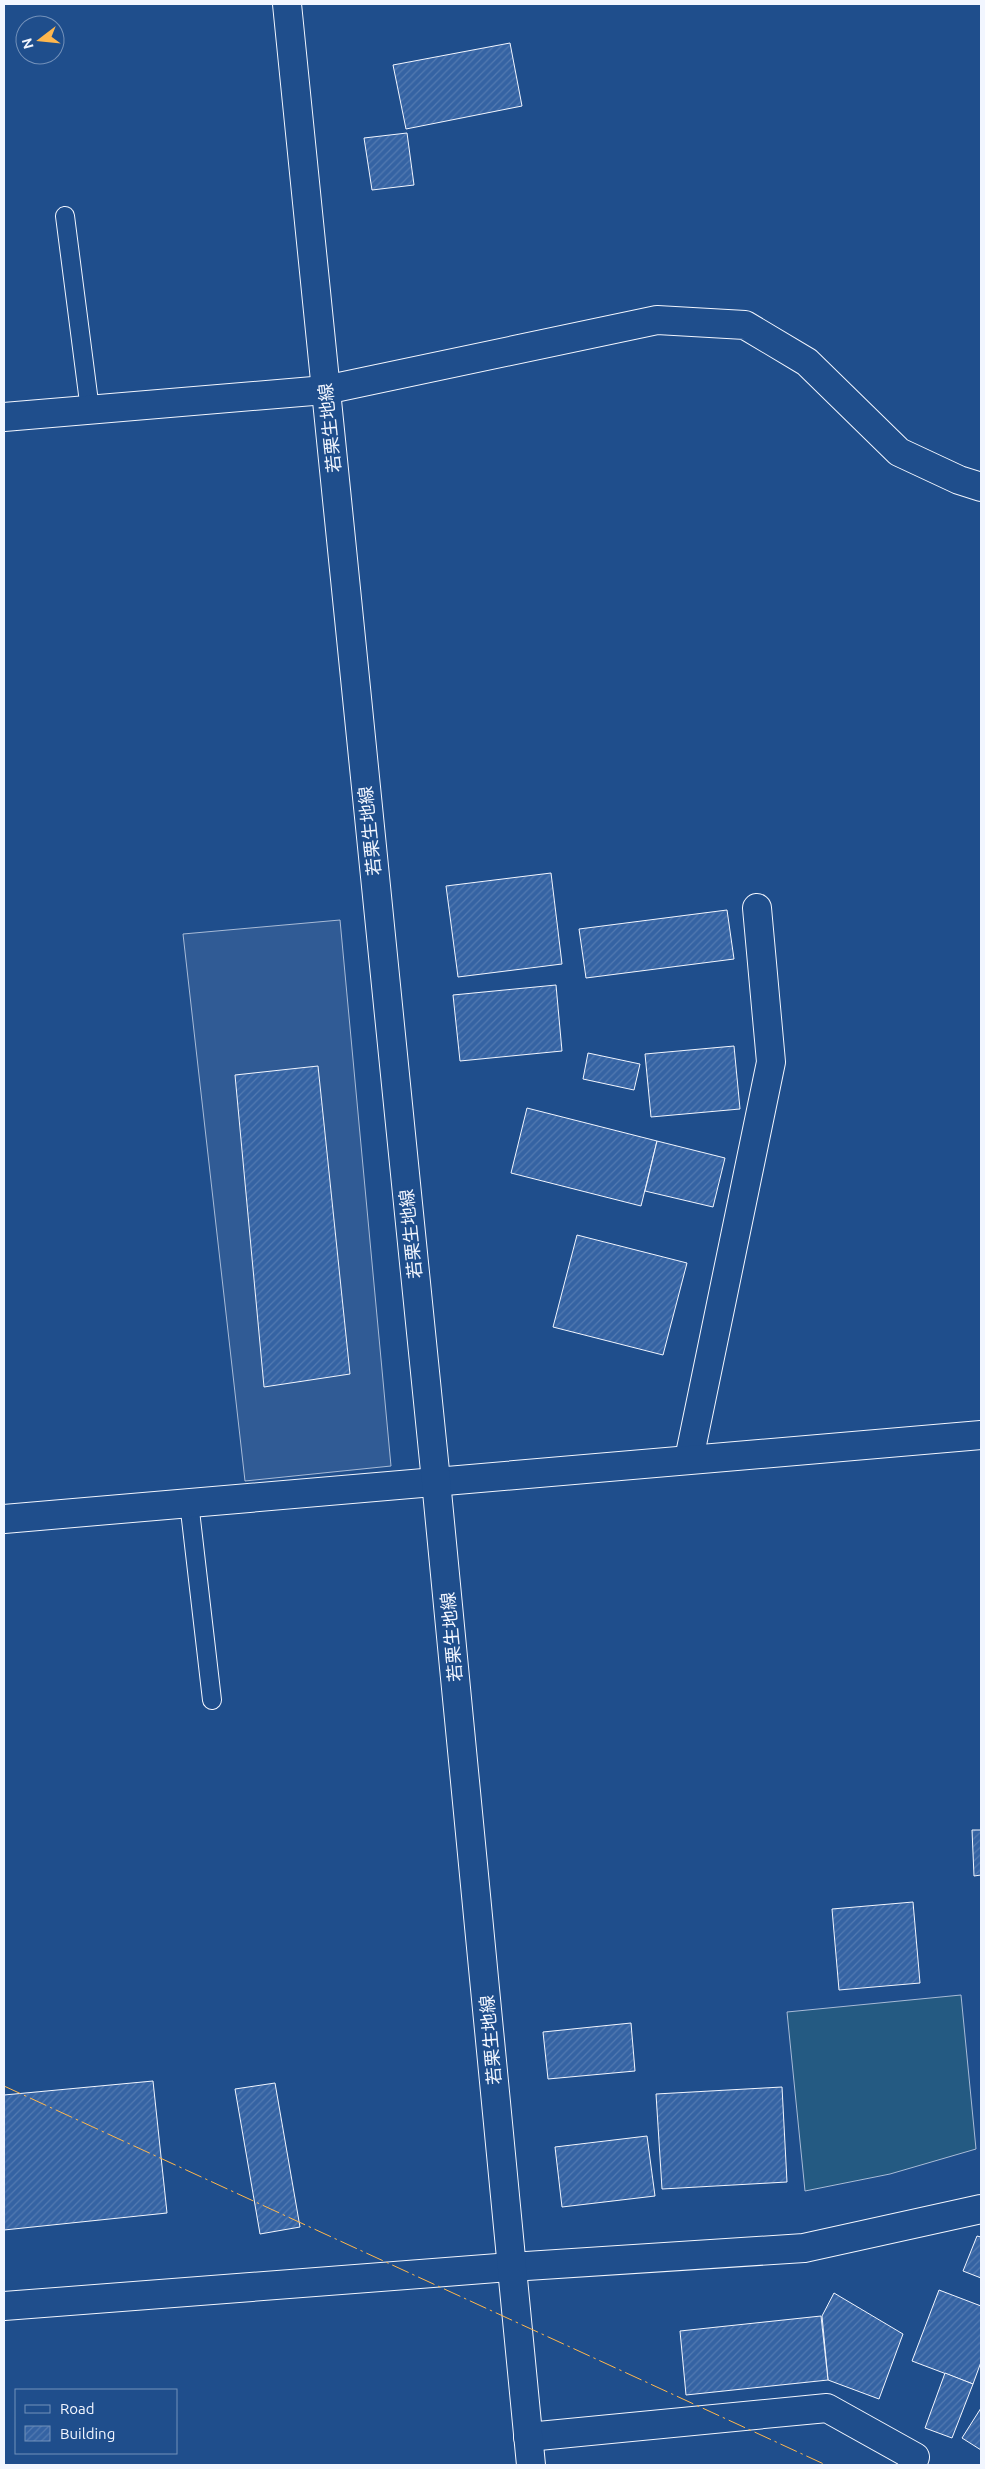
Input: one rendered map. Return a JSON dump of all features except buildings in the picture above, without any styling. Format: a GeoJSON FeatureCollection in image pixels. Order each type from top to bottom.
{"type":"FeatureCollection","features":[{"type":"Feature","properties":{"kind":"street","name":"若栗生地線"},"geometry":{"type":"LineString","coordinates":[[287,4],[436,1481],[531,2465]]}},
{"type":"Feature","properties":{"kind":"street"},"geometry":{"type":"LineString","coordinates":[[4,417],[325,390],[657,320],[745,324],[807,362],[899,452],[959,480],[981,487]]}},
{"type":"Feature","properties":{"kind":"street"},"geometry":{"type":"LineString","coordinates":[[689,1459],[771,1062],[757,908]]}},
{"type":"Feature","properties":{"kind":"street"},"geometry":{"type":"LineString","coordinates":[[4,1519],[981,1435]]}},
{"type":"Feature","properties":{"kind":"street"},"geometry":{"type":"LineString","coordinates":[[4,2306],[512,2267],[804,2248],[981,2209]]}},
{"type":"Feature","properties":{"kind":"street"},"geometry":{"type":"LineString","coordinates":[[528,2437],[827,2408],[915,2457],[912,2465]]}},
{"type":"Feature","properties":{"kind":"lane"},"geometry":{"type":"LineString","coordinates":[[65,216],[90,410]]}},
{"type":"Feature","properties":{"kind":"lane"},"geometry":{"type":"LineString","coordinates":[[190,1502],[212,1700]]}},
{"type":"Feature","properties":{"kind":"shaded area"},"geometry":{"type":"Polygon","coordinates":[[[340,920],[391,1466],[245,1481],[183,934],[340,920]]]}},
{"type":"Feature","properties":{"kind":"shaded area"},"geometry":{"type":"Polygon","coordinates":[[[961,1995],[976,2149],[890,2174],[805,2191],[787,2012],[961,1995]]]}},
{"type":"Feature","properties":{"kind":"power"},"geometry":{"type":"LineString","coordinates":[[4,2086],[826,2465]]}}]}
